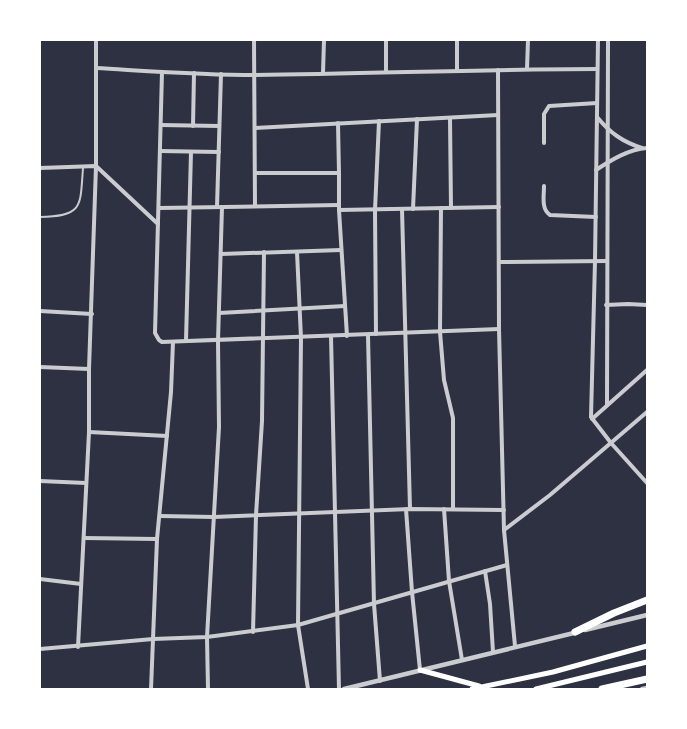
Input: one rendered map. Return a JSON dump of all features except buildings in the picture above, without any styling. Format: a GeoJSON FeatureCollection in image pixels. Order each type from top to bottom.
{"type":"FeatureCollection","features":[{"type":"Feature","properties":{"kind":"highway"},"geometry":{"type":"LineString","coordinates":[[575,632],[614,613],[647,600]]}},
{"type":"Feature","properties":{"kind":"highway"},"geometry":{"type":"LineString","coordinates":[[602,689],[647,679]]}},
{"type":"Feature","properties":{"kind":"main road"},"geometry":{"type":"LineString","coordinates":[[472,689],[553,672],[647,646]]}},
{"type":"Feature","properties":{"kind":"main road"},"geometry":{"type":"LineString","coordinates":[[536,689],[647,662]]}},
{"type":"Feature","properties":{"kind":"main road"},"geometry":{"type":"LineString","coordinates":[[420,670],[481,687]]}},
{"type":"Feature","properties":{"kind":"street"},"geometry":{"type":"LineString","coordinates":[[78,646],[89,432],[89,370],[96,166],[96,40]]}},
{"type":"Feature","properties":{"kind":"street"},"geometry":{"type":"LineString","coordinates":[[254,40],[255,206]]}},
{"type":"Feature","properties":{"kind":"street"},"geometry":{"type":"LineString","coordinates":[[323,73],[324,40]]}},
{"type":"Feature","properties":{"kind":"street"},"geometry":{"type":"LineString","coordinates":[[386,40],[386,72]]}},
{"type":"Feature","properties":{"kind":"street"},"geometry":{"type":"LineString","coordinates":[[457,40],[457,71]]}},
{"type":"Feature","properties":{"kind":"street"},"geometry":{"type":"LineString","coordinates":[[527,69],[528,40]]}},
{"type":"Feature","properties":{"kind":"street"},"geometry":{"type":"LineString","coordinates":[[598,40],[592,419],[647,483]]}},
{"type":"Feature","properties":{"kind":"street"},"geometry":{"type":"LineString","coordinates":[[607,406],[608,40]]}},
{"type":"Feature","properties":{"kind":"street"},"geometry":{"type":"LineString","coordinates":[[96,68],[254,75],[597,69]]}},
{"type":"Feature","properties":{"kind":"street"},"geometry":{"type":"LineString","coordinates":[[498,70],[499,329],[504,530],[515,646]]}},
{"type":"Feature","properties":{"kind":"street"},"geometry":{"type":"LineString","coordinates":[[162,72],[155,333],[159,340],[162,342],[218,341],[499,329]]}},
{"type":"Feature","properties":{"kind":"street"},"geometry":{"type":"LineString","coordinates":[[193,126],[194,73]]}},
{"type":"Feature","properties":{"kind":"street"},"geometry":{"type":"LineString","coordinates":[[208,689],[207,637],[219,427],[218,341],[221,254],[220,74]]}},
{"type":"Feature","properties":{"kind":"street"},"geometry":{"type":"LineString","coordinates":[[544,143],[544,114],[549,106],[597,103]]}},
{"type":"Feature","properties":{"kind":"street"},"geometry":{"type":"LineString","coordinates":[[255,128],[498,115]]}},
{"type":"Feature","properties":{"kind":"street"},"geometry":{"type":"LineString","coordinates":[[597,117],[618,138],[642,148]]}},
{"type":"Feature","properties":{"kind":"street"},"geometry":{"type":"LineString","coordinates":[[450,118],[451,208]]}},
{"type":"Feature","properties":{"kind":"street"},"geometry":{"type":"LineString","coordinates":[[413,209],[417,119]]}},
{"type":"Feature","properties":{"kind":"street"},"geometry":{"type":"LineString","coordinates":[[376,334],[375,210],[378,121]]}},
{"type":"Feature","properties":{"kind":"street"},"geometry":{"type":"LineString","coordinates":[[338,123],[339,210],[347,336]]}},
{"type":"Feature","properties":{"kind":"street"},"geometry":{"type":"LineString","coordinates":[[161,125],[219,126]]}},
{"type":"Feature","properties":{"kind":"street"},"geometry":{"type":"LineString","coordinates":[[596,170],[608,162],[642,148],[647,148]]}},
{"type":"Feature","properties":{"kind":"street"},"geometry":{"type":"LineString","coordinates":[[160,151],[219,152]]}},
{"type":"Feature","properties":{"kind":"street"},"geometry":{"type":"LineString","coordinates":[[186,341],[190,152]]}},
{"type":"Feature","properties":{"kind":"street"},"geometry":{"type":"LineString","coordinates":[[40,168],[96,166],[158,224]]}},
{"type":"Feature","properties":{"kind":"street"},"geometry":{"type":"LineString","coordinates":[[255,173],[339,173]]}},
{"type":"Feature","properties":{"kind":"street"},"geometry":{"type":"LineString","coordinates":[[544,186],[544,207],[546,213],[550,215],[596,217]]}},
{"type":"Feature","properties":{"kind":"street"},"geometry":{"type":"LineString","coordinates":[[158,208],[339,205]]}},
{"type":"Feature","properties":{"kind":"street"},"geometry":{"type":"LineString","coordinates":[[339,210],[499,207]]}},
{"type":"Feature","properties":{"kind":"street"},"geometry":{"type":"LineString","coordinates":[[441,208],[440,332],[444,380],[453,418],[453,510]]}},
{"type":"Feature","properties":{"kind":"street"},"geometry":{"type":"LineString","coordinates":[[402,210],[406,333],[408,509],[412,592],[420,670]]}},
{"type":"Feature","properties":{"kind":"street"},"geometry":{"type":"LineString","coordinates":[[221,254],[341,250]]}},
{"type":"Feature","properties":{"kind":"street"},"geometry":{"type":"LineString","coordinates":[[253,632],[256,515],[262,421],[264,252]]}},
{"type":"Feature","properties":{"kind":"street"},"geometry":{"type":"LineString","coordinates":[[296,252],[300,338],[298,625],[308,689]]}},
{"type":"Feature","properties":{"kind":"street"},"geometry":{"type":"LineString","coordinates":[[499,262],[607,261]]}},
{"type":"Feature","properties":{"kind":"street"},"geometry":{"type":"LineString","coordinates":[[606,305],[647,305]]}},
{"type":"Feature","properties":{"kind":"street"},"geometry":{"type":"LineString","coordinates":[[219,313],[345,306]]}},
{"type":"Feature","properties":{"kind":"street"},"geometry":{"type":"LineString","coordinates":[[40,311],[92,314]]}},
{"type":"Feature","properties":{"kind":"street"},"geometry":{"type":"LineString","coordinates":[[368,335],[374,604],[380,681]]}},
{"type":"Feature","properties":{"kind":"street"},"geometry":{"type":"LineString","coordinates":[[331,336],[339,689]]}},
{"type":"Feature","properties":{"kind":"street"},"geometry":{"type":"LineString","coordinates":[[152,689],[157,539],[167,436],[173,342]]}},
{"type":"Feature","properties":{"kind":"street"},"geometry":{"type":"LineString","coordinates":[[40,367],[89,370]]}},
{"type":"Feature","properties":{"kind":"street"},"geometry":{"type":"LineString","coordinates":[[592,419],[647,370]]}},
{"type":"Feature","properties":{"kind":"street"},"geometry":{"type":"LineString","coordinates":[[504,530],[550,495],[647,412]]}},
{"type":"Feature","properties":{"kind":"street"},"geometry":{"type":"LineString","coordinates":[[89,432],[167,436]]}},
{"type":"Feature","properties":{"kind":"street"},"geometry":{"type":"LineString","coordinates":[[40,481],[86,483]]}},
{"type":"Feature","properties":{"kind":"street"},"geometry":{"type":"LineString","coordinates":[[160,516],[214,517],[372,512],[408,509],[504,510]]}},
{"type":"Feature","properties":{"kind":"street"},"geometry":{"type":"LineString","coordinates":[[444,509],[450,581],[462,660]]}},
{"type":"Feature","properties":{"kind":"street"},"geometry":{"type":"LineString","coordinates":[[84,538],[157,539]]}},
{"type":"Feature","properties":{"kind":"street"},"geometry":{"type":"LineString","coordinates":[[40,649],[153,639],[207,637],[298,625],[507,565]]}},
{"type":"Feature","properties":{"kind":"street"},"geometry":{"type":"LineString","coordinates":[[484,571],[490,604],[493,652]]}},
{"type":"Feature","properties":{"kind":"street"},"geometry":{"type":"LineString","coordinates":[[40,579],[81,584]]}},
{"type":"Feature","properties":{"kind":"street"},"geometry":{"type":"LineString","coordinates":[[344,689],[647,615]]}},
{"type":"Feature","properties":{"kind":"lane"},"geometry":{"type":"LineString","coordinates":[[40,217],[60,217],[70,214],[76,208],[80,199],[83,167]]}}]}
